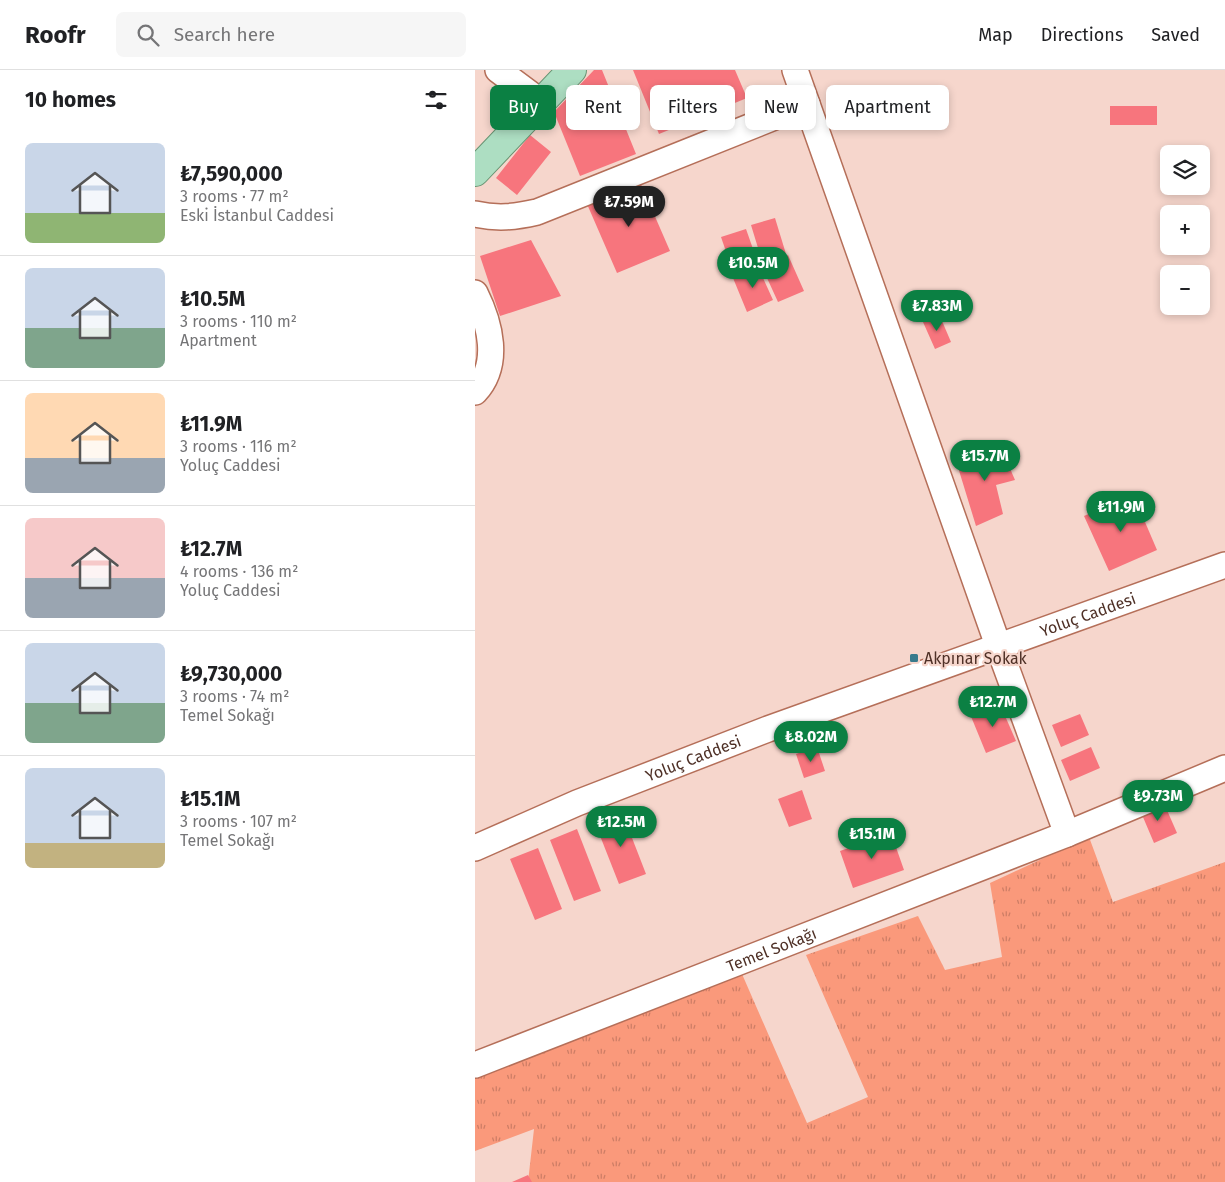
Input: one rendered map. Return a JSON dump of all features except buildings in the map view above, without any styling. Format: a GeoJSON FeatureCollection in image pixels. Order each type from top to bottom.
{"type":"FeatureCollection","features":[{"type":"Feature","properties":{"kind":"main road"},"geometry":{"type":"LineString","coordinates":[[556,87],[572,70]]}},
{"type":"Feature","properties":{"kind":"main road"},"geometry":{"type":"LineString","coordinates":[[475,172],[515,130]]}},
{"type":"Feature","properties":{"kind":"street"},"geometry":{"type":"LineString","coordinates":[[498,70],[518,85]]}},
{"type":"Feature","properties":{"kind":"street"},"geometry":{"type":"LineString","coordinates":[[795,70],[800,85]]}},
{"type":"Feature","properties":{"kind":"street"},"geometry":{"type":"LineString","coordinates":[[475,214],[494,218],[515,218],[537,212],[745,129]]}},
{"type":"Feature","properties":{"kind":"street"},"geometry":{"type":"LineString","coordinates":[[816,130],[999,648],[1067,834]]}},
{"type":"Feature","properties":{"kind":"street"},"geometry":{"type":"LineString","coordinates":[[475,293],[487,320],[491,347],[486,374],[481,386],[475,392]]}},
{"type":"Feature","properties":{"kind":"street","name":"Yoluç Caddesi"},"geometry":{"type":"LineString","coordinates":[[475,848],[577,803],[768,730],[1225,565]]}},
{"type":"Feature","properties":{"kind":"street","name":"Temel Sokağı"},"geometry":{"type":"LineString","coordinates":[[475,1065],[1067,834],[1225,768]]}},
{"type":"Feature","properties":{"kind":"green space"},"geometry":{"type":"Polygon","coordinates":[[[1089,837],[1113,902],[1225,862],[1225,1182],[528,1182],[534,1129],[475,1151],[475,1075],[742,974],[807,1123],[868,1097],[806,955],[918,916],[945,970],[1002,957],[990,883],[1089,837]]]}},
{"type":"Feature","properties":{"kind":"place","name":"Akpınar Sokak"},"geometry":{"type":"Point","coordinates":[914,658]}}]}
